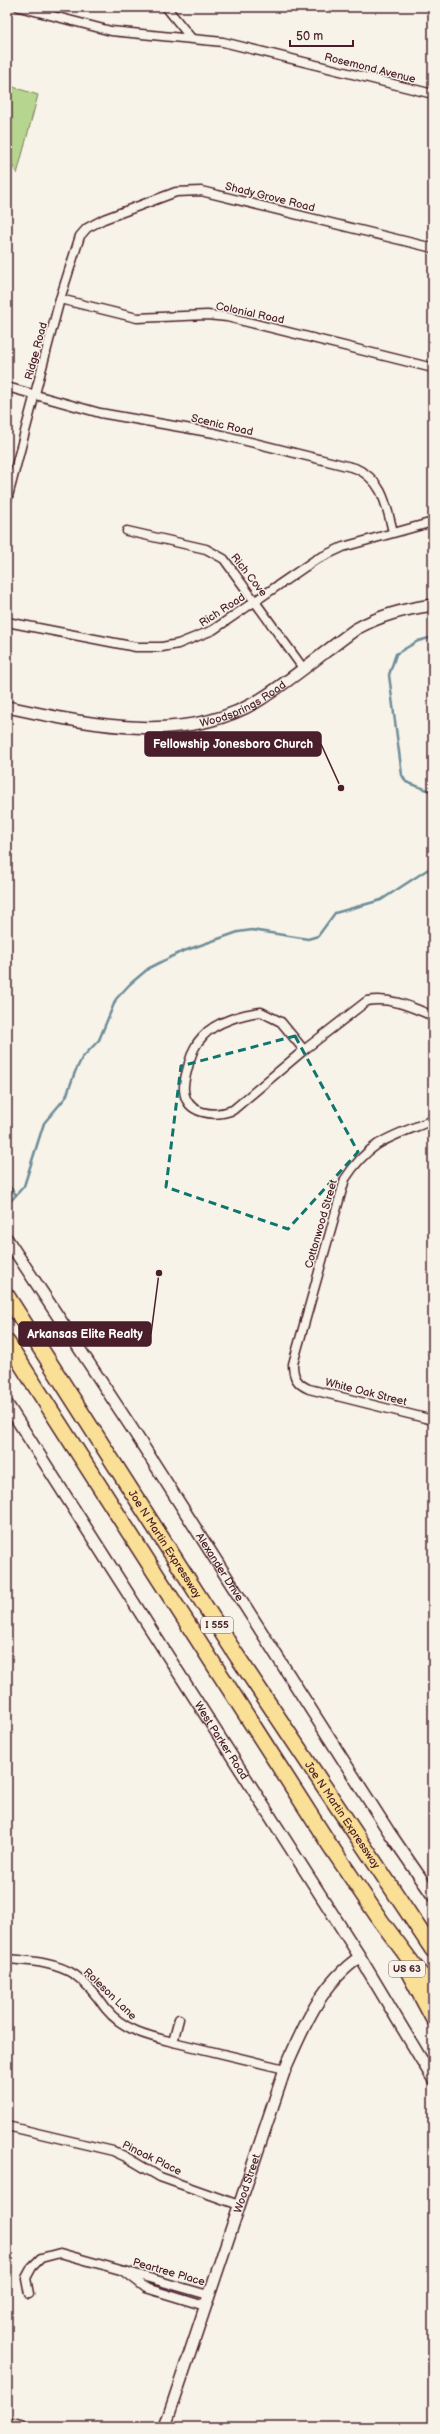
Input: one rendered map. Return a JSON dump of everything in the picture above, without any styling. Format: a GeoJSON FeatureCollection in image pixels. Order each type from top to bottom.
{"type":"FeatureCollection","features":[{"type":"Feature","properties":{"kind":"highway","name":"Joe N Martin Expressway"},"geometry":{"type":"LineString","coordinates":[[7,1296],[235,1653],[433,1950]]}},
{"type":"Feature","properties":{"kind":"highway","name":"I 555"},"geometry":{"type":"LineString","coordinates":[[7,1342],[329,1844],[381,1921]]}},
{"type":"Feature","properties":{"kind":"highway","name":"US 63"},"geometry":{"type":"LineString","coordinates":[[381,1921],[433,1991]]}},
{"type":"Feature","properties":{"kind":"highway","name":"US 63"},"geometry":{"type":"LineString","coordinates":[[381,1921],[433,2018]]}},
{"type":"Feature","properties":{"kind":"street","name":"Rosemond Avenue"},"geometry":{"type":"LineString","coordinates":[[19,7],[111,31],[135,35],[191,38],[223,42],[433,94]]}},
{"type":"Feature","properties":{"kind":"street"},"geometry":{"type":"LineString","coordinates":[[166,7],[191,38]]}},
{"type":"Feature","properties":{"kind":"street","name":"Shady Grove Road"},"geometry":{"type":"LineString","coordinates":[[104,220],[176,192],[200,191],[433,248]]}},
{"type":"Feature","properties":{"kind":"street","name":"Ridge Road"},"geometry":{"type":"LineString","coordinates":[[7,500],[60,299],[80,236],[87,228],[104,220]]}},
{"type":"Feature","properties":{"kind":"street","name":"Colonial Road"},"geometry":{"type":"LineString","coordinates":[[60,299],[137,318],[206,315],[227,317],[433,368]]}},
{"type":"Feature","properties":{"kind":"street","name":"Scenic Road"},"geometry":{"type":"LineString","coordinates":[[7,387],[100,414],[214,433],[355,468],[372,478],[380,487],[393,532]]}},
{"type":"Feature","properties":{"kind":"street","name":"Rich Road"},"geometry":{"type":"LineString","coordinates":[[7,622],[136,646],[162,647],[190,641],[206,634],[315,560],[343,547],[433,522]]}},
{"type":"Feature","properties":{"kind":"street","name":"Rich Cove"},"geometry":{"type":"LineString","coordinates":[[127,530],[215,553],[230,566],[303,668]]}},
{"type":"Feature","properties":{"kind":"street","name":"Woodsprings Road"},"geometry":{"type":"LineString","coordinates":[[7,707],[65,719],[136,727],[190,725],[225,715],[260,700],[356,629],[371,620],[399,610],[433,605]]}},
{"type":"Feature","properties":{"kind":"street"},"geometry":{"type":"LineString","coordinates":[[304,1050],[281,1022],[261,1012],[213,1027],[202,1036],[194,1048],[185,1077],[184,1090],[187,1100],[200,1111],[209,1114],[220,1115],[233,1110],[304,1050],[367,1001],[380,999],[390,1000],[433,1016]]}},
{"type":"Feature","properties":{"kind":"street","name":"Cottonwood Street"},"geometry":{"type":"LineString","coordinates":[[296,1381],[293,1373],[293,1364],[345,1179],[356,1162],[383,1139],[433,1120]]}},
{"type":"Feature","properties":{"kind":"street","name":"Alexander Drive"},"geometry":{"type":"LineString","coordinates":[[7,1239],[127,1421],[389,1832],[433,1896]]}},
{"type":"Feature","properties":{"kind":"street","name":"White Oak Street"},"geometry":{"type":"LineString","coordinates":[[296,1381],[301,1386],[309,1389],[433,1420]]}},
{"type":"Feature","properties":{"kind":"street","name":"West Parker Road"},"geometry":{"type":"LineString","coordinates":[[7,1404],[360,1957],[433,2079]]}},
{"type":"Feature","properties":{"kind":"street","name":"Wood Street"},"geometry":{"type":"LineString","coordinates":[[165,2427],[285,2069],[308,2020],[324,1992],[342,1970],[360,1957]]}},
{"type":"Feature","properties":{"kind":"street","name":"Roleson Lane"},"geometry":{"type":"LineString","coordinates":[[7,1959],[52,1966],[74,1974],[88,1986],[106,2009],[137,2033],[285,2069]]}},
{"type":"Feature","properties":{"kind":"street"},"geometry":{"type":"LineString","coordinates":[[173,2042],[179,2019]]}},
{"type":"Feature","properties":{"kind":"street","name":"Pinoak Place"},"geometry":{"type":"LineString","coordinates":[[7,2126],[126,2156],[160,2177],[239,2204]]}},
{"type":"Feature","properties":{"kind":"street","name":"Peartree Place"},"geometry":{"type":"LineString","coordinates":[[29,2294],[26,2278],[32,2267],[41,2258],[51,2254],[69,2254],[208,2295]]}},
{"type":"Feature","properties":{"kind":"street","name":"Peartree Place"},"geometry":{"type":"LineString","coordinates":[[124,2271],[146,2288],[205,2306]]}},
{"type":"Feature","properties":{"kind":"street"},"geometry":{"type":"LineString","coordinates":[[7,2423],[22,2427]]}},
{"type":"Feature","properties":{"kind":"highlighted area"},"geometry":{"type":"Polygon","coordinates":[[[295,1036],[358,1152],[288,1229],[166,1187],[181,1066],[295,1036]]]}},
{"type":"Feature","properties":{"kind":"green space"},"geometry":{"type":"Polygon","coordinates":[[[7,85],[38,95],[17,174],[7,156],[7,85]]]}},
{"type":"Feature","properties":{"kind":"waterway"},"geometry":{"type":"LineString","coordinates":[[433,637],[418,641],[396,654],[389,675],[402,775],[406,782],[433,792]]}},
{"type":"Feature","properties":{"kind":"waterway"},"geometry":{"type":"LineString","coordinates":[[9,1203],[24,1186],[44,1123],[66,1097],[82,1058],[99,1040],[116,999],[130,984],[149,968],[181,952],[238,932],[252,930],[308,939],[318,936],[335,913],[381,900],[433,866]]}},
{"type":"Feature","properties":{"kind":"waterway"},"geometry":{"type":"LineString","coordinates":[[7,1183],[16,1195]]}},
{"type":"Feature","properties":{"kind":"place","name":"Fellowship Jonesboro Church"},"geometry":{"type":"Point","coordinates":[341,788]}},
{"type":"Feature","properties":{"kind":"place","name":"Arkansas Elite Realty"},"geometry":{"type":"Point","coordinates":[159,1273]}}]}
